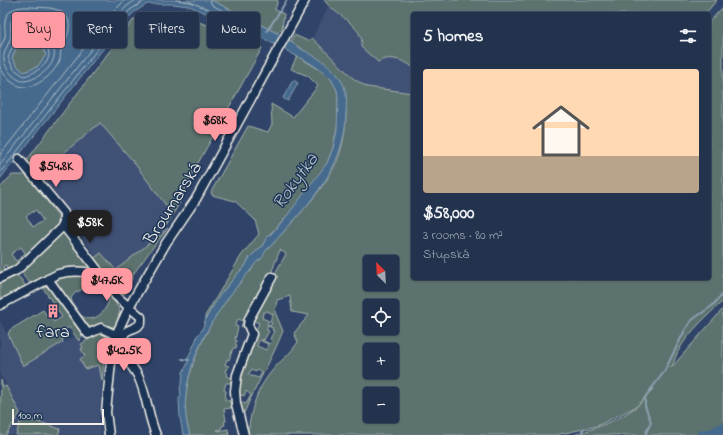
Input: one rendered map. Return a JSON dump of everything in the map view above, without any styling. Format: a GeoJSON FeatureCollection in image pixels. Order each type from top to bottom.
{"type":"FeatureCollection","features":[{"type":"Feature","properties":{"kind":"street","name":"Broumarská"},"geometry":{"type":"LineString","coordinates":[[109,435],[107,406],[110,371],[116,335],[128,307],[162,249],[196,199],[305,0]]}},
{"type":"Feature","properties":{"kind":"street"},"geometry":{"type":"LineString","coordinates":[[0,278],[17,270],[63,225],[64,213],[19,158]]}},
{"type":"Feature","properties":{"kind":"street"},"geometry":{"type":"LineString","coordinates":[[63,225],[116,296],[141,316],[141,322],[137,327],[128,329],[125,333],[121,342],[122,350],[138,376],[156,435]]}},
{"type":"Feature","properties":{"kind":"street"},"geometry":{"type":"LineString","coordinates":[[0,305],[58,274],[84,271],[103,277]]}},
{"type":"Feature","properties":{"kind":"street"},"geometry":{"type":"LineString","coordinates":[[244,435],[236,404],[236,381],[252,334],[248,324],[249,319],[272,277]]}},
{"type":"Feature","properties":{"kind":"street"},"geometry":{"type":"LineString","coordinates":[[48,279],[88,334],[101,328],[116,335]]}},
{"type":"Feature","properties":{"kind":"shaded area"},"geometry":{"type":"Polygon","coordinates":[[[328,6],[353,27],[361,38],[384,59],[393,58],[411,66],[411,93],[367,87],[354,79],[312,38],[328,6]]]}},
{"type":"Feature","properties":{"kind":"shaded area"},"geometry":{"type":"Polygon","coordinates":[[[100,122],[132,160],[168,208],[166,226],[162,234],[116,270],[107,271],[37,175],[100,122]]]}},
{"type":"Feature","properties":{"kind":"shaded area"},"geometry":{"type":"Polygon","coordinates":[[[0,321],[23,365],[76,336],[83,348],[85,368],[99,365],[102,382],[99,416],[101,435],[6,435],[20,413],[2,377],[0,378],[0,321]]]}},
{"type":"Feature","properties":{"kind":"green space"},"geometry":{"type":"Polygon","coordinates":[[[211,0],[278,0],[275,10],[284,14],[282,29],[277,33],[260,24],[260,12],[235,12],[211,0]]]}},
{"type":"Feature","properties":{"kind":"green space"},"geometry":{"type":"Polygon","coordinates":[[[324,0],[717,0],[707,12],[411,12],[411,66],[396,59],[387,59],[378,62],[361,47],[361,37],[354,26],[324,0]]]}},
{"type":"Feature","properties":{"kind":"green space"},"geometry":{"type":"Polygon","coordinates":[[[723,7],[723,301],[684,341],[671,368],[723,309],[723,435],[574,435],[607,423],[629,412],[637,406],[597,426],[556,435],[248,435],[251,414],[261,388],[272,371],[298,342],[294,333],[309,315],[292,312],[290,296],[277,300],[275,312],[283,331],[244,413],[242,412],[238,401],[246,404],[251,395],[246,391],[244,396],[238,394],[240,377],[259,323],[254,321],[252,326],[250,324],[269,284],[286,254],[280,250],[270,276],[244,325],[241,327],[243,321],[238,319],[235,326],[238,327],[235,340],[237,341],[235,344],[237,345],[236,348],[233,348],[229,360],[227,359],[225,365],[229,366],[225,372],[227,372],[226,376],[232,378],[231,383],[226,383],[224,390],[226,391],[225,400],[230,401],[231,408],[224,409],[226,421],[224,422],[225,425],[222,426],[221,429],[217,430],[228,429],[229,435],[190,435],[185,408],[188,381],[196,355],[213,320],[246,274],[251,271],[255,263],[261,259],[264,252],[298,216],[327,180],[334,168],[342,145],[345,128],[346,106],[346,97],[343,84],[333,70],[291,41],[294,35],[308,41],[312,38],[354,79],[367,87],[411,93],[411,280],[711,280],[711,20],[723,7]],[[267,311],[263,313],[262,318],[269,321],[267,324],[270,326],[272,323],[270,322],[273,314],[267,311]],[[267,326],[267,330],[269,331],[264,340],[262,340],[270,344],[272,340],[270,339],[274,331],[272,330],[273,328],[267,326]],[[259,340],[257,346],[266,350],[268,344],[259,340]],[[251,370],[248,375],[259,378],[262,372],[251,370]]]}},
{"type":"Feature","properties":{"kind":"green space"},"geometry":{"type":"Polygon","coordinates":[[[134,19],[135,48],[199,48],[199,22],[207,25],[207,48],[260,48],[260,46],[262,48],[192,174],[179,204],[166,226],[168,208],[132,160],[100,123],[37,175],[26,161],[112,48],[127,48],[127,28],[134,19]]]}},
{"type":"Feature","properties":{"kind":"green space"},"geometry":{"type":"Polygon","coordinates":[[[16,48],[44,48],[46,55],[37,67],[24,72],[17,66],[12,58],[16,48]]]}},
{"type":"Feature","properties":{"kind":"green space"},"geometry":{"type":"Polygon","coordinates":[[[297,56],[325,73],[331,79],[337,90],[338,122],[333,148],[327,163],[316,179],[286,217],[267,237],[262,246],[250,257],[244,268],[224,290],[206,318],[205,316],[241,256],[259,234],[255,220],[235,201],[212,195],[211,192],[248,126],[268,132],[272,124],[271,104],[293,117],[318,86],[308,76],[291,69],[297,56]]]}},
{"type":"Feature","properties":{"kind":"green space"},"geometry":{"type":"Polygon","coordinates":[[[12,175],[28,175],[58,216],[58,225],[11,270],[8,271],[6,265],[3,266],[5,272],[0,275],[0,188],[12,175]],[[36,210],[26,216],[33,227],[43,221],[36,210]],[[21,247],[11,254],[16,261],[25,253],[21,247]]]}},
{"type":"Feature","properties":{"kind":"green space"},"geometry":{"type":"Polygon","coordinates":[[[168,228],[134,273],[126,293],[123,295],[93,259],[101,253],[116,270],[168,228]]]}},
{"type":"Feature","properties":{"kind":"green space"},"geometry":{"type":"Polygon","coordinates":[[[62,230],[84,260],[87,260],[90,268],[56,271],[30,283],[21,271],[62,230]]]}},
{"type":"Feature","properties":{"kind":"green space"},"geometry":{"type":"Polygon","coordinates":[[[14,274],[21,279],[25,287],[2,300],[0,298],[0,280],[14,274]]]}},
{"type":"Feature","properties":{"kind":"green space"},"geometry":{"type":"Polygon","coordinates":[[[75,274],[98,279],[109,291],[120,311],[114,327],[100,324],[87,327],[54,281],[55,279],[75,274]],[[92,284],[75,293],[71,298],[77,310],[86,318],[91,319],[100,315],[107,305],[109,300],[106,288],[101,285],[92,284]]]}},
{"type":"Feature","properties":{"kind":"green space"},"geometry":{"type":"Polygon","coordinates":[[[49,286],[83,333],[79,341],[69,327],[63,331],[67,338],[62,339],[63,342],[23,366],[8,334],[10,330],[43,310],[54,322],[62,317],[43,288],[49,286]]]}},
{"type":"Feature","properties":{"kind":"green space"},"geometry":{"type":"Polygon","coordinates":[[[99,333],[106,336],[108,339],[107,359],[104,359],[102,381],[99,365],[85,369],[80,359],[85,356],[81,349],[83,348],[81,344],[99,333]]]}},
{"type":"Feature","properties":{"kind":"green space"},"geometry":{"type":"Polygon","coordinates":[[[1,380],[3,387],[6,386],[20,413],[6,435],[0,435],[1,380]]]}},
{"type":"Feature","properties":{"kind":"green space"},"geometry":{"type":"Polygon","coordinates":[[[22,416],[60,429],[58,435],[16,435],[22,416]]]}},
{"type":"Feature","properties":{"kind":"water"},"geometry":{"type":"Polygon","coordinates":[[[0,0],[211,0],[235,12],[207,12],[207,13],[189,6],[173,4],[147,4],[133,13],[127,20],[127,12],[73,12],[73,48],[104,48],[0,179],[0,0]]]}},
{"type":"Feature","properties":{"kind":"water"},"geometry":{"type":"Polygon","coordinates":[[[260,24],[289,39],[297,47],[321,60],[337,74],[342,81],[346,94],[344,133],[339,152],[321,187],[309,203],[266,250],[262,258],[236,287],[210,326],[199,347],[191,369],[186,391],[186,414],[190,435],[183,435],[179,399],[181,395],[180,388],[183,372],[197,336],[202,330],[206,318],[220,295],[244,268],[250,257],[262,246],[267,237],[286,217],[327,163],[333,148],[337,130],[337,90],[331,79],[325,73],[310,63],[260,37],[260,24]]]}},
{"type":"Feature","properties":{"kind":"water"},"geometry":{"type":"Polygon","coordinates":[[[293,80],[298,83],[288,101],[283,98],[293,80]]]}},
{"type":"Feature","properties":{"kind":"waterway"},"geometry":{"type":"LineString","coordinates":[[267,31],[287,0]]}},
{"type":"Feature","properties":{"kind":"waterway"},"geometry":{"type":"LineString","coordinates":[[645,435],[651,422],[645,406],[645,397],[664,372],[685,330],[692,320],[712,306],[723,294]]}},
{"type":"Feature","properties":{"kind":"waterway"},"geometry":{"type":"LineString","coordinates":[[182,359],[189,360]]}},
{"type":"Feature","properties":{"kind":"waterway"},"geometry":{"type":"LineString","coordinates":[[580,435],[584,428]]}},
{"type":"Feature","properties":{"kind":"waterway","name":"Rokytka"},"geometry":{"type":"LineString","coordinates":[[702,435],[712,434],[723,428]]}},
{"type":"Feature","properties":{"kind":"place","name":"fara"},"geometry":{"type":"Point","coordinates":[53,311]}}]}
